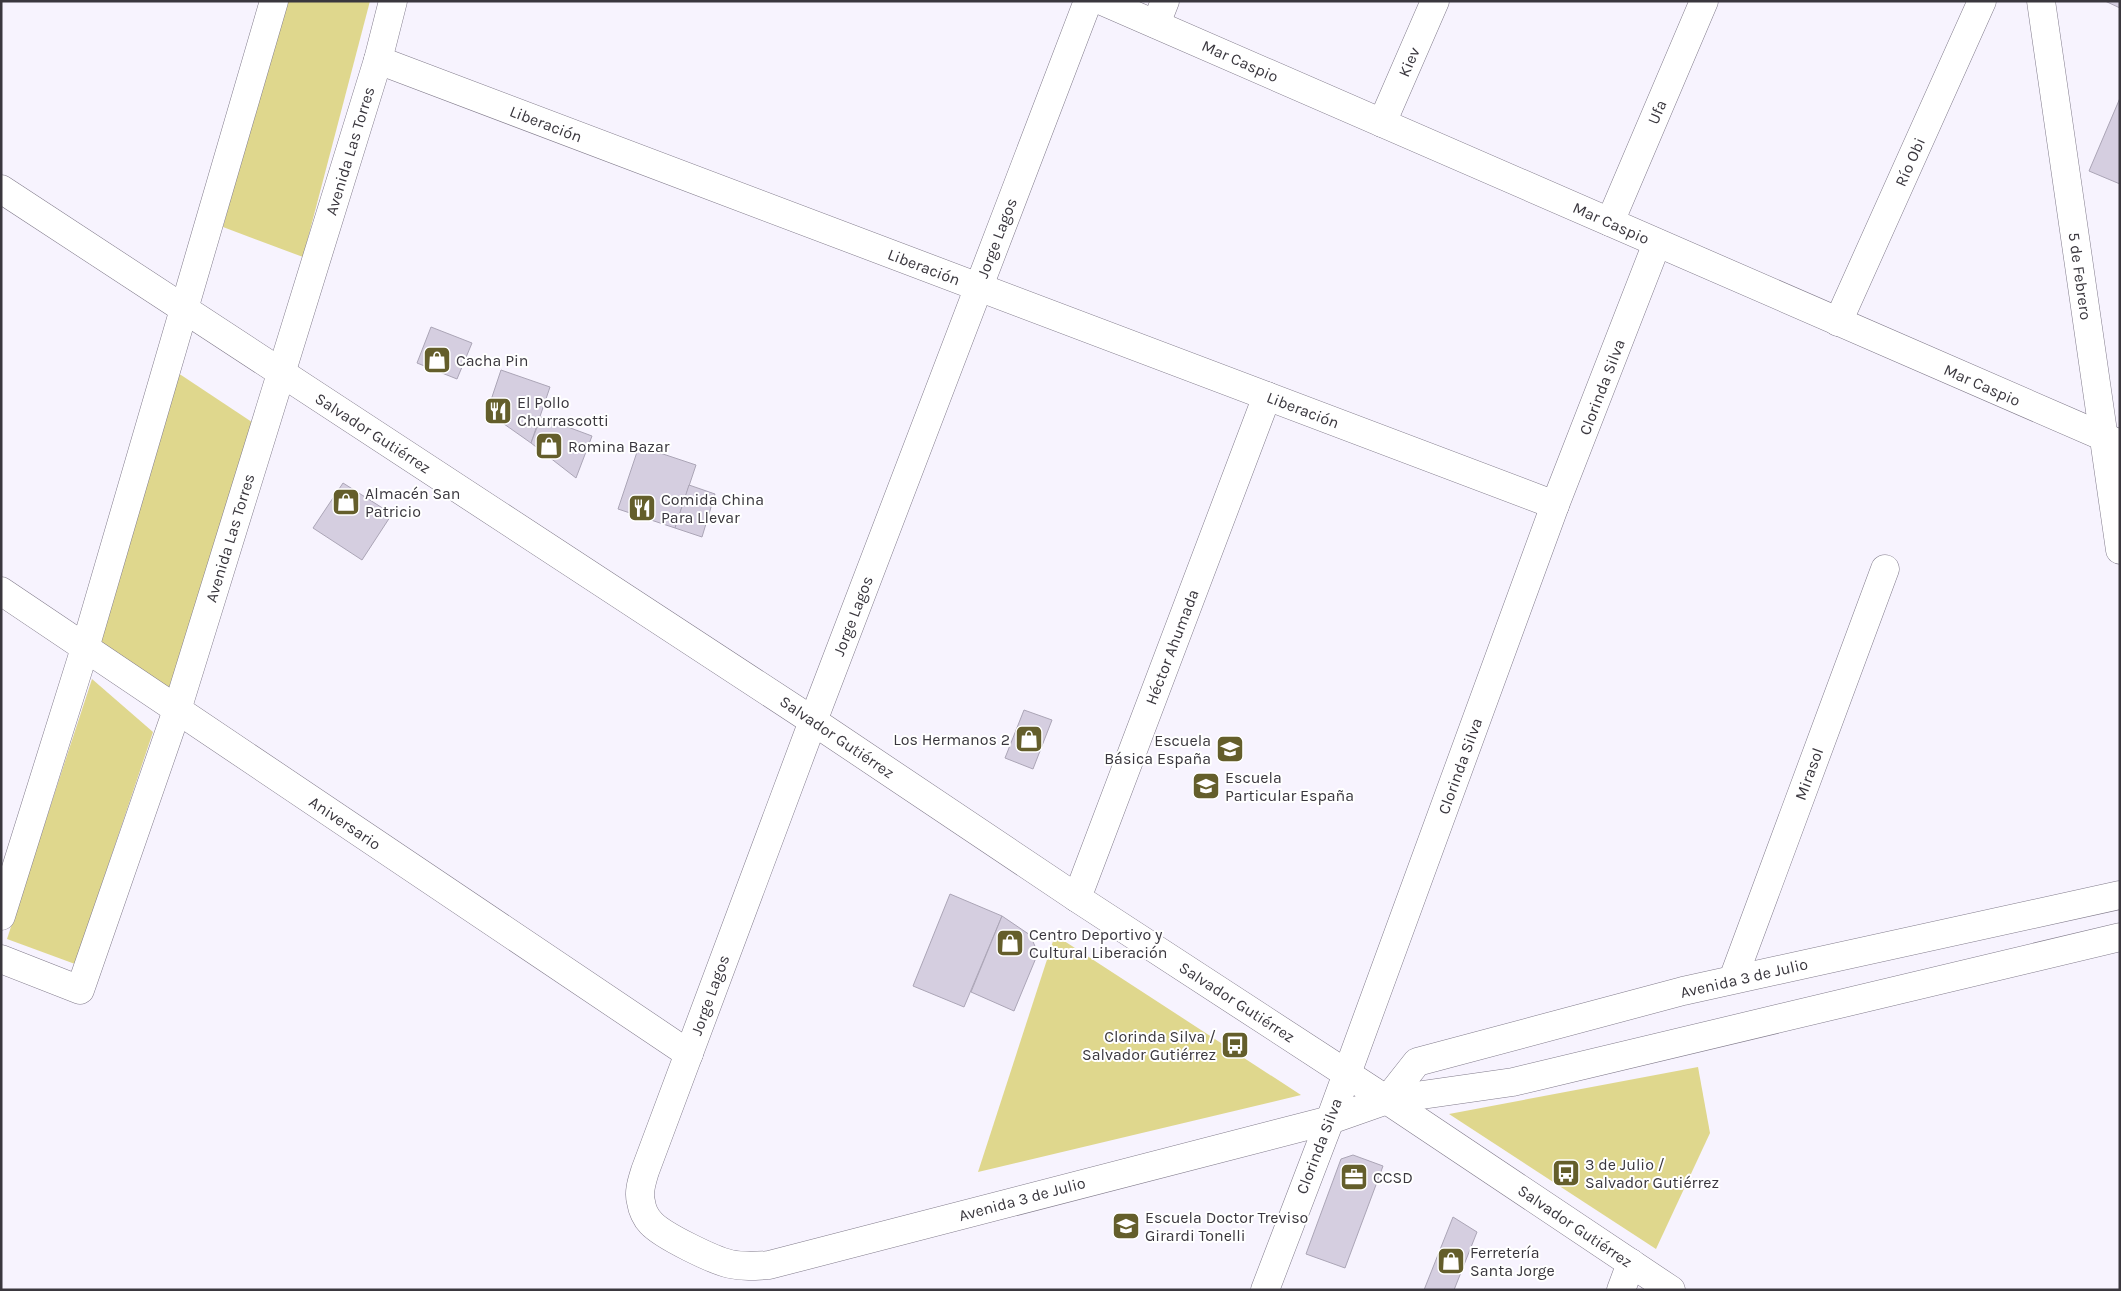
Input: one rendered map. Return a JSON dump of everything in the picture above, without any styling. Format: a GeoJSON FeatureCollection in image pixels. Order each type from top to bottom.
{"type":"FeatureCollection","features":[{"type":"Feature","properties":{"kind":"street"},"geometry":{"type":"LineString","coordinates":[[1,916],[85,648],[274,1]]}},
{"type":"Feature","properties":{"kind":"street","name":"Avenida Las Torres"},"geometry":{"type":"LineString","coordinates":[[1,959],[80,990],[177,710],[378,60],[393,1]]}},
{"type":"Feature","properties":{"kind":"street","name":"Jorge Lagos"},"geometry":{"type":"LineString","coordinates":[[659,1230],[650,1222],[644,1212],[640,1201],[640,1186],[813,721],[1088,1]]}},
{"type":"Feature","properties":{"kind":"street","name":"Mar Caspio"},"geometry":{"type":"LineString","coordinates":[[1102,1],[1160,13],[1382,123],[2112,441]]}},
{"type":"Feature","properties":{"kind":"street","name":"Kiev"},"geometry":{"type":"LineString","coordinates":[[1382,123],[1435,1]]}},
{"type":"Feature","properties":{"kind":"street","name":"Ufa"},"geometry":{"type":"LineString","coordinates":[[1610,222],[1704,1]]}},
{"type":"Feature","properties":{"kind":"street","name":"Río Obi"},"geometry":{"type":"LineString","coordinates":[[1838,322],[1982,1]]}},
{"type":"Feature","properties":{"kind":"street","name":"5 de Febrero"},"geometry":{"type":"LineString","coordinates":[[2041,1],[2112,441],[2120,550]]}},
{"type":"Feature","properties":{"kind":"street","name":"Liberación"},"geometry":{"type":"LineString","coordinates":[[378,60],[1556,505]]}},
{"type":"Feature","properties":{"kind":"street","name":"Salvador Gutiérrez"},"geometry":{"type":"LineString","coordinates":[[1,188],[813,721],[1078,898],[1388,1100],[1671,1290]]}},
{"type":"Feature","properties":{"kind":"street","name":"Clorinda Silva"},"geometry":{"type":"LineString","coordinates":[[1265,1290],[1330,1120],[1556,505],[1657,243]]}},
{"type":"Feature","properties":{"kind":"street","name":"Héctor Ahumada"},"geometry":{"type":"LineString","coordinates":[[1078,898],[1267,396]]}},
{"type":"Feature","properties":{"kind":"street","name":"Mirasol"},"geometry":{"type":"LineString","coordinates":[[1733,979],[1884,570]]}},
{"type":"Feature","properties":{"kind":"street","name":"Aniversario"},"geometry":{"type":"LineString","coordinates":[[1,591],[689,1054]]}},
{"type":"Feature","properties":{"kind":"street","name":"Avenida 3 de Julio"},"geometry":{"type":"LineString","coordinates":[[1388,1100],[1417,1062],[1683,990],[2120,895]]}},
{"type":"Feature","properties":{"kind":"street","name":"Avenida 3 de Julio"},"geometry":{"type":"LineString","coordinates":[[659,1230],[700,1252],[728,1264],[747,1267],[769,1265],[1330,1120],[1388,1100],[1513,1082],[2120,937]]}},
{"type":"Feature","properties":{"kind":"street"},"geometry":{"type":"LineString","coordinates":[[1621,1290],[1631,1263]]}},
{"type":"Feature","properties":{"kind":"shaded area"},"geometry":{"type":"Polygon","coordinates":[[[284,1],[370,1],[303,257],[223,227],[284,1]]]}},
{"type":"Feature","properties":{"kind":"shaded area"},"geometry":{"type":"Polygon","coordinates":[[[175,371],[258,426],[176,693],[94,642],[175,371]]]}},
{"type":"Feature","properties":{"kind":"shaded area"},"geometry":{"type":"Polygon","coordinates":[[[92,679],[153,732],[75,964],[7,939],[92,679]]]}},
{"type":"Feature","properties":{"kind":"shaded area"},"geometry":{"type":"Polygon","coordinates":[[[1055,935],[1301,1095],[978,1172],[1055,935]]]}},
{"type":"Feature","properties":{"kind":"shaded area"},"geometry":{"type":"Polygon","coordinates":[[[1698,1067],[1710,1133],[1656,1249],[1449,1114],[1698,1067]]]}},
{"type":"Feature","properties":{"kind":"building"},"geometry":{"type":"Polygon","coordinates":[[[2105,1],[2120,1],[2120,8],[2105,1]]]}},
{"type":"Feature","properties":{"kind":"building"},"geometry":{"type":"Polygon","coordinates":[[[2120,98],[2120,184],[2089,171],[2120,98]]]}},
{"type":"Feature","properties":{"kind":"building"},"geometry":{"type":"Polygon","coordinates":[[[431,327],[472,343],[457,379],[417,363],[431,327]]]}},
{"type":"Feature","properties":{"kind":"building"},"geometry":{"type":"Polygon","coordinates":[[[501,370],[550,387],[531,443],[487,412],[501,370]]]}},
{"type":"Feature","properties":{"kind":"building"},"geometry":{"type":"Polygon","coordinates":[[[541,417],[592,436],[576,478],[531,443],[541,417]]]}},
{"type":"Feature","properties":{"kind":"building"},"geometry":{"type":"Polygon","coordinates":[[[639,446],[696,465],[675,528],[618,509],[639,446]]]}},
{"type":"Feature","properties":{"kind":"building"},"geometry":{"type":"Polygon","coordinates":[[[343,483],[392,514],[362,560],[313,528],[343,483]]]}},
{"type":"Feature","properties":{"kind":"building"},"geometry":{"type":"Polygon","coordinates":[[[689,485],[715,494],[702,537],[675,528],[689,485]]]}},
{"type":"Feature","properties":{"kind":"building","name":"Los Hermanos 2"},"geometry":{"type":"Polygon","coordinates":[[[1024,710],[1052,720],[1033,769],[1005,758],[1024,710]]]}},
{"type":"Feature","properties":{"kind":"building"},"geometry":{"type":"Polygon","coordinates":[[[950,894],[1002,916],[964,1007],[913,986],[950,894]]]}},
{"type":"Feature","properties":{"kind":"building"},"geometry":{"type":"Polygon","coordinates":[[[1002,916],[1030,935],[1038,953],[1014,1011],[971,992],[1002,916]]]}},
{"type":"Feature","properties":{"kind":"building"},"geometry":{"type":"Polygon","coordinates":[[[1353,1155],[1383,1166],[1345,1268],[1306,1254],[1341,1159],[1353,1155]]]}},
{"type":"Feature","properties":{"kind":"building","name":"Ferretería Santa Jorge"},"geometry":{"type":"Polygon","coordinates":[[[1453,1217],[1477,1232],[1454,1290],[1424,1290],[1453,1217]]]}},
{"type":"Feature","properties":{"kind":"place","name":"Cacha Pin"},"geometry":{"type":"Point","coordinates":[437,360]}},
{"type":"Feature","properties":{"kind":"place","name":"El Pollo Churrascotti"},"geometry":{"type":"Point","coordinates":[498,411]}},
{"type":"Feature","properties":{"kind":"place","name":"Romina Bazar"},"geometry":{"type":"Point","coordinates":[549,446]}},
{"type":"Feature","properties":{"kind":"place","name":"Almacén San Patricio"},"geometry":{"type":"Point","coordinates":[346,502]}},
{"type":"Feature","properties":{"kind":"place","name":"Comida China Para Llevar"},"geometry":{"type":"Point","coordinates":[642,508]}},
{"type":"Feature","properties":{"kind":"place","name":"Los Hermanos 2"},"geometry":{"type":"Point","coordinates":[1029,739]}},
{"type":"Feature","properties":{"kind":"place","name":"Escuela Básica España"},"geometry":{"type":"Point","coordinates":[1230,749]}},
{"type":"Feature","properties":{"kind":"place","name":"Escuela Particular España"},"geometry":{"type":"Point","coordinates":[1206,786]}},
{"type":"Feature","properties":{"kind":"place","name":"Centro Deportivo y Cultural Liberación"},"geometry":{"type":"Point","coordinates":[1010,943]}},
{"type":"Feature","properties":{"kind":"place","name":"Clorinda Silva / Salvador Gutiérrez"},"geometry":{"type":"Point","coordinates":[1235,1045]}},
{"type":"Feature","properties":{"kind":"place","name":"3 de Julio / Salvador Gutiérrez"},"geometry":{"type":"Point","coordinates":[1566,1173]}},
{"type":"Feature","properties":{"kind":"place","name":"CCSD"},"geometry":{"type":"Point","coordinates":[1354,1177]}},
{"type":"Feature","properties":{"kind":"place","name":"Escuela Doctor Treviso Girardi Tonelli"},"geometry":{"type":"Point","coordinates":[1126,1226]}},
{"type":"Feature","properties":{"kind":"place","name":"Ferretería Santa Jorge"},"geometry":{"type":"Point","coordinates":[1451,1261]}}]}
